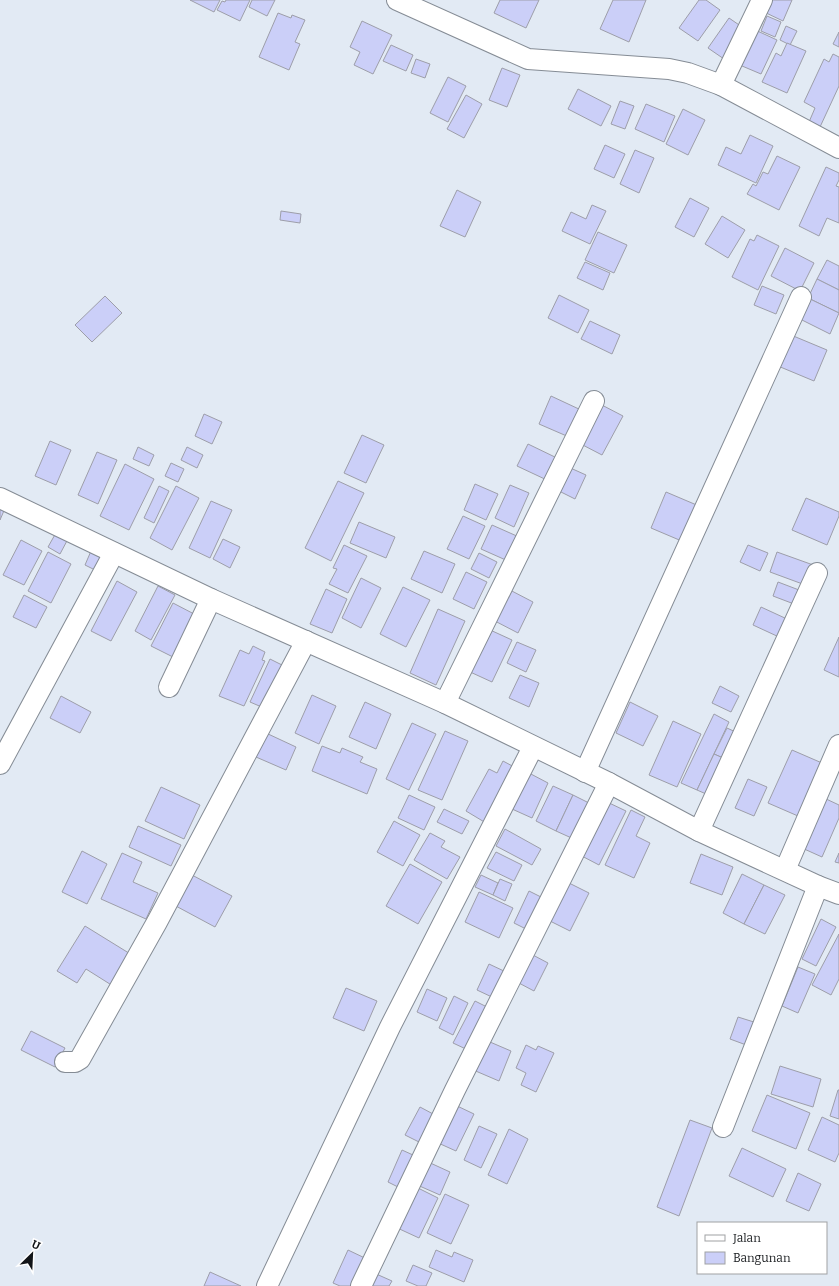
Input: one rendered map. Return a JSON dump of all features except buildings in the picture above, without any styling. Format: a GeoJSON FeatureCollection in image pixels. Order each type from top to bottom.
{"type":"FeatureCollection","features":[{"type":"Feature","properties":{"kind":"street"},"geometry":{"type":"LineString","coordinates":[[397,0],[528,59],[669,69],[688,73],[721,85],[839,148]]}},
{"type":"Feature","properties":{"kind":"street"},"geometry":{"type":"LineString","coordinates":[[721,85],[762,0]]}},
{"type":"Feature","properties":{"kind":"street"},"geometry":{"type":"LineString","coordinates":[[585,772],[801,297]]}},
{"type":"Feature","properties":{"kind":"street"},"geometry":{"type":"LineString","coordinates":[[445,703],[594,401]]}},
{"type":"Feature","properties":{"kind":"street"},"geometry":{"type":"LineString","coordinates":[[0,498],[211,599],[445,703],[609,783],[699,831],[818,886],[839,894]]}},
{"type":"Feature","properties":{"kind":"street"},"geometry":{"type":"LineString","coordinates":[[0,764],[114,553]]}},
{"type":"Feature","properties":{"kind":"street"},"geometry":{"type":"LineString","coordinates":[[699,831],[817,573]]}},
{"type":"Feature","properties":{"kind":"street"},"geometry":{"type":"LineString","coordinates":[[169,688],[211,599]]}},
{"type":"Feature","properties":{"kind":"street"},"geometry":{"type":"LineString","coordinates":[[65,1062],[75,1062],[80,1059],[157,922],[306,641]]}},
{"type":"Feature","properties":{"kind":"street"},"geometry":{"type":"LineString","coordinates":[[785,870],[839,745]]}},
{"type":"Feature","properties":{"kind":"street"},"geometry":{"type":"LineString","coordinates":[[267,1286],[390,1027],[533,747]]}},
{"type":"Feature","properties":{"kind":"street"},"geometry":{"type":"LineString","coordinates":[[361,1286],[458,1083],[609,783]]}},
{"type":"Feature","properties":{"kind":"street"},"geometry":{"type":"LineString","coordinates":[[723,1128],[818,886]]}}]}
